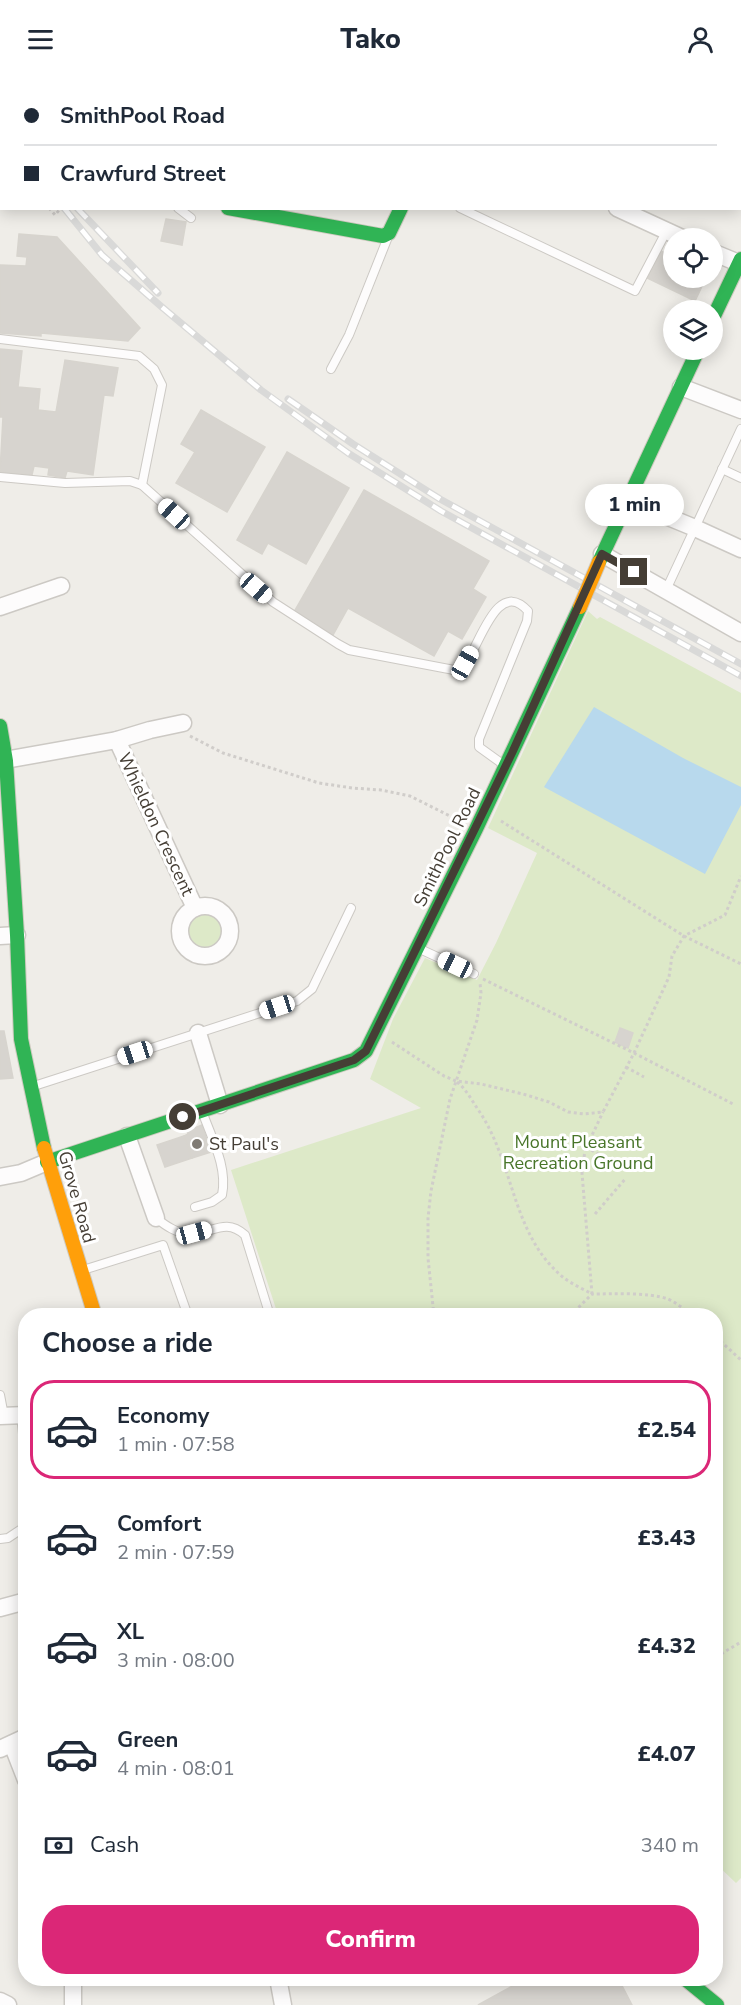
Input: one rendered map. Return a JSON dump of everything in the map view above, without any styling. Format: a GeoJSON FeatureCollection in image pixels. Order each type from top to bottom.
{"type":"FeatureCollection","features":[{"type":"Feature","properties":{"kind":"street"},"geometry":{"type":"LineString","coordinates":[[239,210],[383,236],[389,233],[400,210]]}},
{"type":"Feature","properties":{"kind":"street"},"geometry":{"type":"LineString","coordinates":[[621,210],[663,231]]}},
{"type":"Feature","properties":{"kind":"street"},"geometry":{"type":"LineString","coordinates":[[722,300],[740,262],[723,256]]}},
{"type":"Feature","properties":{"kind":"street","name":"SmithPool Road"},"geometry":{"type":"LineString","coordinates":[[47,1162],[354,1060],[366,1051],[506,766],[580,607],[600,558],[693,360]]}},
{"type":"Feature","properties":{"kind":"street"},"geometry":{"type":"LineString","coordinates":[[681,387],[741,410]]}},
{"type":"Feature","properties":{"kind":"street"},"geometry":{"type":"LineString","coordinates":[[627,500],[741,549]]}},
{"type":"Feature","properties":{"kind":"street"},"geometry":{"type":"LineString","coordinates":[[600,558],[666,590],[741,633]]}},
{"type":"Feature","properties":{"kind":"street"},"geometry":{"type":"LineString","coordinates":[[0,607],[61,586]]}},
{"type":"Feature","properties":{"kind":"street"},"geometry":{"type":"LineString","coordinates":[[3,761],[117,740],[183,723]]}},
{"type":"Feature","properties":{"kind":"street","name":"Grove Road"},"geometry":{"type":"LineString","coordinates":[[0,726],[8,935],[21,1039],[47,1162],[92,1308]]}},
{"type":"Feature","properties":{"kind":"street","name":"Whieldon Crescent"},"geometry":{"type":"LineString","coordinates":[[117,740],[195,908]]}},
{"type":"Feature","properties":{"kind":"street"},"geometry":{"type":"LineString","coordinates":[[198,1032],[220,1105]]}},
{"type":"Feature","properties":{"kind":"street"},"geometry":{"type":"LineString","coordinates":[[128,1136],[156,1218]]}},
{"type":"Feature","properties":{"kind":"street"},"geometry":{"type":"LineString","coordinates":[[0,1177],[21,1173],[47,1162]]}},
{"type":"Feature","properties":{"kind":"street"},"geometry":{"type":"LineString","coordinates":[[0,1608],[18,1604]]}},
{"type":"Feature","properties":{"kind":"street"},"geometry":{"type":"LineString","coordinates":[[13,1743],[18,1757]]}},
{"type":"Feature","properties":{"kind":"street"},"geometry":{"type":"LineString","coordinates":[[73,1986],[73,2005]]}},
{"type":"Feature","properties":{"kind":"street"},"geometry":{"type":"LineString","coordinates":[[279,1986],[283,2005]]}},
{"type":"Feature","properties":{"kind":"street"},"geometry":{"type":"LineString","coordinates":[[692,1986],[710,2003]]}},
{"type":"Feature","properties":{"kind":"street"},"geometry":{"type":"LineString","coordinates":[[0,2001],[8,2005]]}},
{"type":"Feature","properties":{"kind":"lane"},"geometry":{"type":"LineString","coordinates":[[181,210],[191,218]]}},
{"type":"Feature","properties":{"kind":"lane"},"geometry":{"type":"LineString","coordinates":[[464,210],[635,291],[663,238]]}},
{"type":"Feature","properties":{"kind":"lane"},"geometry":{"type":"LineString","coordinates":[[331,369],[349,335],[389,233]]}},
{"type":"Feature","properties":{"kind":"lane"},"geometry":{"type":"LineString","coordinates":[[0,339],[139,356],[154,369],[162,385],[142,485]]}},
{"type":"Feature","properties":{"kind":"lane"},"geometry":{"type":"LineString","coordinates":[[666,590],[741,429]]}},
{"type":"Feature","properties":{"kind":"lane"},"geometry":{"type":"LineString","coordinates":[[722,469],[741,478]]}},
{"type":"Feature","properties":{"kind":"lane"},"geometry":{"type":"LineString","coordinates":[[0,477],[65,483],[130,481],[142,485],[273,602],[349,650],[454,670],[465,663],[494,611],[505,602],[515,602],[523,606],[528,612],[527,621],[479,739],[479,747],[506,766]]}},
{"type":"Feature","properties":{"kind":"lane"},"geometry":{"type":"LineString","coordinates":[[30,1088],[297,1001],[312,990],[351,908]]}},
{"type":"Feature","properties":{"kind":"lane"},"geometry":{"type":"LineString","coordinates":[[417,948],[477,976]]}},
{"type":"Feature","properties":{"kind":"lane"},"geometry":{"type":"LineString","coordinates":[[195,1207],[212,1202],[222,1195],[224,1185],[222,1169],[202,1111]]}},
{"type":"Feature","properties":{"kind":"lane"},"geometry":{"type":"LineString","coordinates":[[156,1218],[168,1228],[187,1234],[226,1226],[237,1227],[245,1235],[268,1308]]}},
{"type":"Feature","properties":{"kind":"lane"},"geometry":{"type":"LineString","coordinates":[[80,1271],[163,1245],[185,1308]]}},
{"type":"Feature","properties":{"kind":"lane"},"geometry":{"type":"LineString","coordinates":[[0,1395],[12,1416],[18,1436]]}},
{"type":"Feature","properties":{"kind":"lane"},"geometry":{"type":"LineString","coordinates":[[0,1539],[8,1538],[18,1531]]}},
{"type":"Feature","properties":{"kind":"path"},"geometry":{"type":"LineString","coordinates":[[183,723],[191,737],[223,753],[319,783],[381,790],[410,796],[476,829]]}},
{"type":"Feature","properties":{"kind":"path"},"geometry":{"type":"LineString","coordinates":[[484,811],[684,936],[741,964]]}},
{"type":"Feature","properties":{"kind":"path"},"geometry":{"type":"LineString","coordinates":[[578,1308],[592,1294],[582,1173],[586,1147],[634,1053],[669,977],[672,956],[684,936],[725,915],[741,876]]}},
{"type":"Feature","properties":{"kind":"path"},"geometry":{"type":"LineString","coordinates":[[477,976],[733,1104]]}},
{"type":"Feature","properties":{"kind":"path"},"geometry":{"type":"LineString","coordinates":[[433,1308],[428,1258],[431,1191],[456,1081],[477,1020],[481,993],[477,976]]}},
{"type":"Feature","properties":{"kind":"path"},"geometry":{"type":"LineString","coordinates":[[375,1031],[444,1076],[456,1081],[481,1084],[523,1094],[549,1102],[568,1112],[585,1114],[603,1112]]}},
{"type":"Feature","properties":{"kind":"path"},"geometry":{"type":"LineString","coordinates":[[626,1067],[644,1077]]}},
{"type":"Feature","properties":{"kind":"path"},"geometry":{"type":"LineString","coordinates":[[456,1081],[466,1091],[487,1122],[528,1235],[543,1257],[565,1279],[592,1294],[666,1298],[683,1308]]}},
{"type":"Feature","properties":{"kind":"path"},"geometry":{"type":"LineString","coordinates":[[586,1147],[600,1155]]}},
{"type":"Feature","properties":{"kind":"path"},"geometry":{"type":"LineString","coordinates":[[595,1214],[626,1178]]}},
{"type":"Feature","properties":{"kind":"path"},"geometry":{"type":"LineString","coordinates":[[723,1343],[741,1360]]}},
{"type":"Feature","properties":{"kind":"path"},"geometry":{"type":"LineString","coordinates":[[723,1653],[741,1642]]}},
{"type":"Feature","properties":{"kind":"green space","name":"Mount Pleasant Recreation Ground"},"geometry":{"type":"Polygon","coordinates":[[[588,611],[597,619],[600,617],[741,693],[741,1878],[736,1883],[723,1871],[723,1308],[276,1308],[231,1170],[421,1108],[370,1079],[393,1019],[425,958],[477,980],[496,943],[537,853],[488,828],[588,611]]]}},
{"type":"Feature","properties":{"kind":"green space"},"geometry":{"type":"Polygon","coordinates":[[[205,914],[217,919],[222,931],[217,943],[205,948],[193,943],[188,931],[193,919],[205,914]]]}},
{"type":"Feature","properties":{"kind":"water"},"geometry":{"type":"Polygon","coordinates":[[[594,707],[683,758],[741,787],[741,805],[705,874],[544,787],[594,707]]]}},
{"type":"Feature","properties":{"kind":"building"},"geometry":{"type":"Polygon","coordinates":[[[166,219],[186,222],[182,245],[161,241],[166,219]]]}},
{"type":"Feature","properties":{"kind":"building"},"geometry":{"type":"Polygon","coordinates":[[[19,234],[57,237],[140,328],[128,341],[41,333],[41,336],[0,333],[0,265],[26,266],[27,257],[17,256],[19,234]]]}},
{"type":"Feature","properties":{"kind":"building"},"geometry":{"type":"Polygon","coordinates":[[[661,251],[663,252],[663,286],[647,278],[661,251]]]}},
{"type":"Feature","properties":{"kind":"building"},"geometry":{"type":"Polygon","coordinates":[[[668,288],[701,288],[695,300],[668,288]]]}},
{"type":"Feature","properties":{"kind":"building"},"geometry":{"type":"Polygon","coordinates":[[[0,349],[22,351],[18,387],[40,389],[38,410],[56,412],[65,360],[118,368],[113,396],[104,395],[93,475],[67,471],[65,478],[48,475],[49,468],[34,466],[32,475],[0,472],[3,417],[0,417],[0,349]]]}},
{"type":"Feature","properties":{"kind":"building"},"geometry":{"type":"Polygon","coordinates":[[[201,410],[265,447],[227,512],[176,483],[195,452],[181,444],[201,410]]]}},
{"type":"Feature","properties":{"kind":"building"},"geometry":{"type":"Polygon","coordinates":[[[287,452],[349,488],[306,564],[268,543],[262,554],[237,540],[287,452]]]}},
{"type":"Feature","properties":{"kind":"building"},"geometry":{"type":"Polygon","coordinates":[[[364,490],[489,561],[473,589],[486,597],[462,639],[448,631],[434,656],[348,608],[333,635],[294,612],[364,490]]]}},
{"type":"Feature","properties":{"kind":"building"},"geometry":{"type":"Polygon","coordinates":[[[620,1028],[633,1033],[628,1048],[615,1042],[620,1028]]]}},
{"type":"Feature","properties":{"kind":"building"},"geometry":{"type":"Polygon","coordinates":[[[0,1031],[4,1031],[13,1078],[0,1079],[0,1031]]]}},
{"type":"Feature","properties":{"kind":"building","name":"St Paul's"},"geometry":{"type":"Polygon","coordinates":[[[202,1125],[211,1152],[192,1158],[184,1136],[188,1134],[187,1131],[202,1125]]]}},
{"type":"Feature","properties":{"kind":"building"},"geometry":{"type":"Polygon","coordinates":[[[184,1136],[192,1158],[165,1167],[157,1145],[184,1136]]]}},
{"type":"Feature","properties":{"kind":"building"},"geometry":{"type":"Polygon","coordinates":[[[512,1986],[622,1986],[632,2005],[478,2005],[512,1986]]]}},
{"type":"Feature","properties":{"kind":"railway"},"geometry":{"type":"LineString","coordinates":[[66,210],[102,255],[163,308],[261,390],[348,453],[441,511],[741,676]]}},
{"type":"Feature","properties":{"kind":"railway"},"geometry":{"type":"LineString","coordinates":[[79,210],[158,293]]}},
{"type":"Feature","properties":{"kind":"railway"},"geometry":{"type":"LineString","coordinates":[[288,399],[353,444],[440,499],[741,664]]}},
{"type":"Feature","properties":{"kind":"traffic: fast"},"geometry":{"type":"LineString","coordinates":[[239,210],[383,236],[389,233],[400,210]]}},
{"type":"Feature","properties":{"kind":"traffic: fast"},"geometry":{"type":"LineString","coordinates":[[722,300],[741,259]]}},
{"type":"Feature","properties":{"kind":"traffic: fast"},"geometry":{"type":"LineString","coordinates":[[599,562],[693,360]]}},
{"type":"Feature","properties":{"kind":"traffic: fast"},"geometry":{"type":"LineString","coordinates":[[47,1162],[354,1060],[366,1051],[476,829],[580,607]]}},
{"type":"Feature","properties":{"kind":"traffic: fast"},"geometry":{"type":"LineString","coordinates":[[0,726],[6,761],[21,1039],[44,1148]]}},
{"type":"Feature","properties":{"kind":"traffic: fast"},"geometry":{"type":"LineString","coordinates":[[694,1986],[717,2005]]}},
{"type":"Feature","properties":{"kind":"traffic: slow"},"geometry":{"type":"LineString","coordinates":[[580,607],[599,562]]}},
{"type":"Feature","properties":{"kind":"traffic: slow"},"geometry":{"type":"LineString","coordinates":[[44,1148],[93,1308]]}},
{"type":"Feature","properties":{"kind":"place","name":"St Paul's"},"geometry":{"type":"Point","coordinates":[197,1144]}},
{"type":"Feature","properties":{"kind":"route"},"geometry":{"type":"LineString","coordinates":[[183,1117],[354,1060],[366,1051],[476,829],[580,607],[602,554],[634,572]]}}]}
